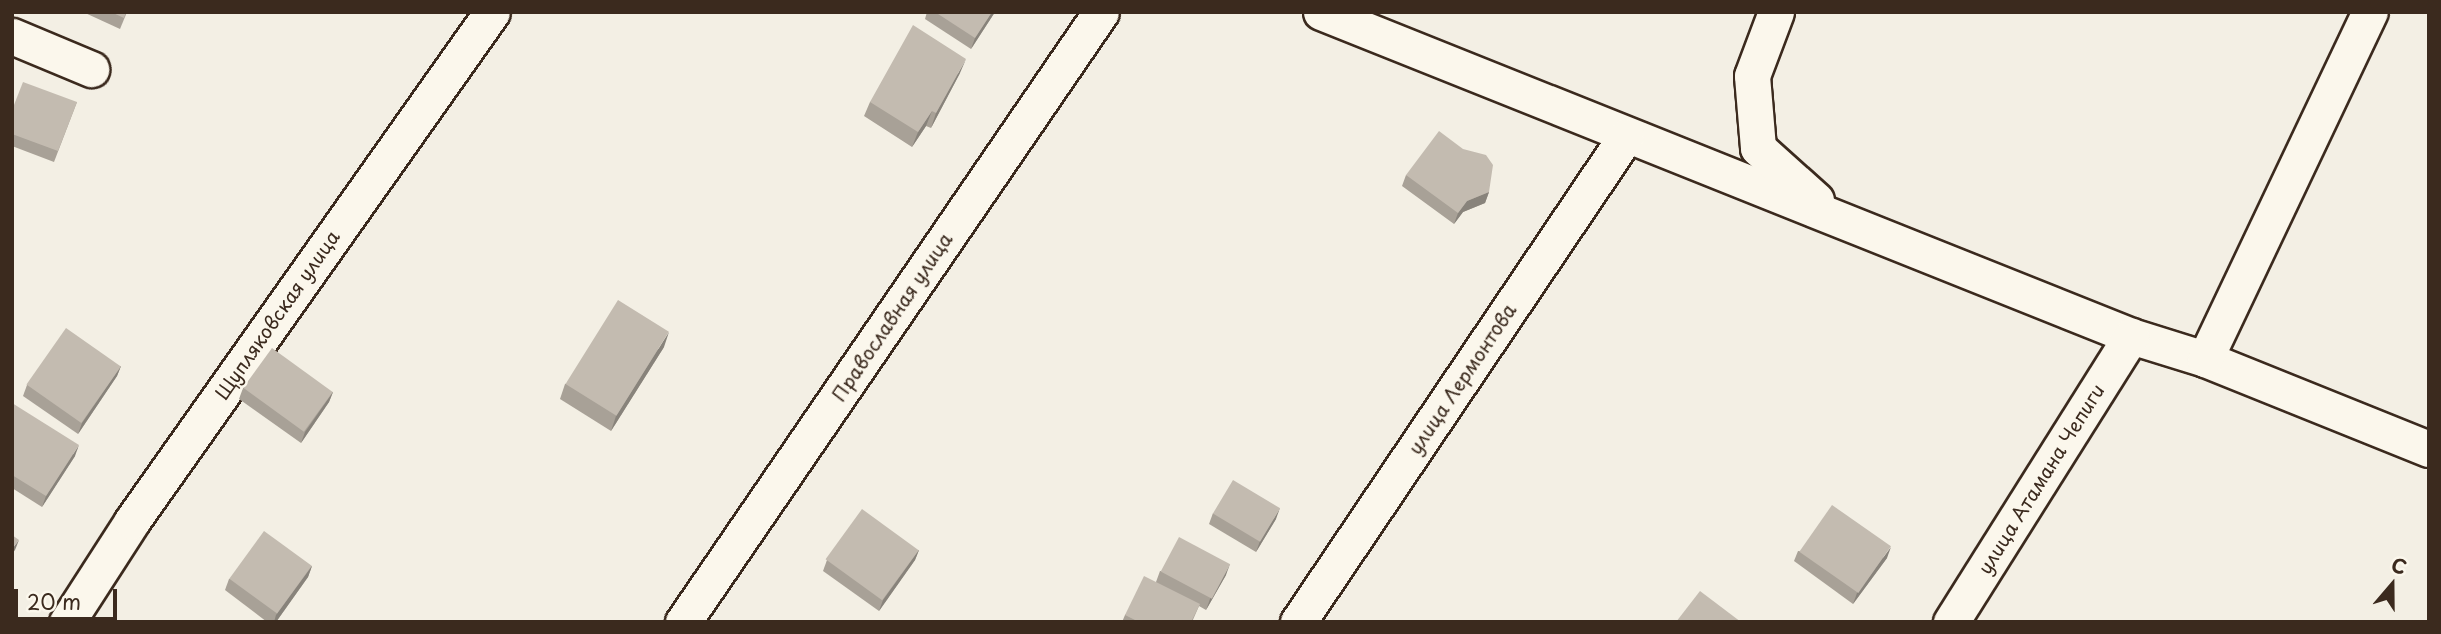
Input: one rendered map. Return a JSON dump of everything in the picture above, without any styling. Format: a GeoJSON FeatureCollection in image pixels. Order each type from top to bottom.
{"type":"FeatureCollection","features":[{"type":"Feature","properties":{"kind":"street","name":"Щупляковская улица"},"geometry":{"type":"LineString","coordinates":[[67,622],[132,520],[492,12]]}},
{"type":"Feature","properties":{"kind":"street","name":"Православная улица"},"geometry":{"type":"LineString","coordinates":[[684,622],[1101,12]]}},
{"type":"Feature","properties":{"kind":"street"},"geometry":{"type":"LineString","coordinates":[[1321,12],[1626,136],[1832,214],[2131,336],[2205,359],[2429,449]]}},
{"type":"Feature","properties":{"kind":"street"},"geometry":{"type":"LineString","coordinates":[[1776,12],[1752,76],[1758,148],[1832,214]]}},
{"type":"Feature","properties":{"kind":"street"},"geometry":{"type":"LineString","coordinates":[[2205,359],[2370,12]]}},
{"type":"Feature","properties":{"kind":"street"},"geometry":{"type":"LineString","coordinates":[[12,36],[91,69]]}},
{"type":"Feature","properties":{"kind":"street","name":"улица Лермонтова"},"geometry":{"type":"LineString","coordinates":[[1298,622],[1626,136]]}},
{"type":"Feature","properties":{"kind":"street","name":"улица Атамана Чепиги"},"geometry":{"type":"LineString","coordinates":[[1951,622],[2131,336]]}},
{"type":"Feature","properties":{"kind":"building"},"geometry":{"type":"Polygon","coordinates":[[[111,12],[126,12],[124,18],[111,12]]]}},
{"type":"Feature","properties":{"kind":"building"},"geometry":{"type":"Polygon","coordinates":[[[935,12],[992,12],[975,38],[935,12]]]}},
{"type":"Feature","properties":{"kind":"building"},"geometry":{"type":"Polygon","coordinates":[[[913,25],[966,59],[936,113],[932,111],[918,132],[870,102],[913,25]]]}},
{"type":"Feature","properties":{"kind":"building"},"geometry":{"type":"Polygon","coordinates":[[[23,82],[77,102],[58,151],[12,134],[12,110],[23,82]]]}},
{"type":"Feature","properties":{"kind":"building"},"geometry":{"type":"Polygon","coordinates":[[[1439,131],[1463,149],[1486,155],[1493,165],[1489,192],[1467,201],[1458,213],[1406,175],[1439,131]]]}},
{"type":"Feature","properties":{"kind":"building"},"geometry":{"type":"Polygon","coordinates":[[[618,300],[669,332],[616,416],[566,384],[618,300]]]}},
{"type":"Feature","properties":{"kind":"building"},"geometry":{"type":"Polygon","coordinates":[[[66,328],[121,366],[81,423],[26,385],[66,328]]]}},
{"type":"Feature","properties":{"kind":"building"},"geometry":{"type":"Polygon","coordinates":[[[272,348],[333,392],[304,432],[243,388],[272,348]]]}},
{"type":"Feature","properties":{"kind":"building"},"geometry":{"type":"Polygon","coordinates":[[[12,403],[79,445],[46,496],[12,475],[12,403]]]}},
{"type":"Feature","properties":{"kind":"building"},"geometry":{"type":"Polygon","coordinates":[[[1233,480],[1280,508],[1260,542],[1213,513],[1233,480]]]}},
{"type":"Feature","properties":{"kind":"building"},"geometry":{"type":"Polygon","coordinates":[[[1832,505],[1891,546],[1858,593],[1799,552],[1832,505]]]}},
{"type":"Feature","properties":{"kind":"building"},"geometry":{"type":"Polygon","coordinates":[[[862,509],[919,550],[882,600],[826,559],[862,509]]]}},
{"type":"Feature","properties":{"kind":"building"},"geometry":{"type":"Polygon","coordinates":[[[264,531],[312,566],[277,613],[229,579],[264,531]]]}},
{"type":"Feature","properties":{"kind":"building"},"geometry":{"type":"Polygon","coordinates":[[[12,535],[19,540],[12,549],[12,535]]]}},
{"type":"Feature","properties":{"kind":"building"},"geometry":{"type":"Polygon","coordinates":[[[1179,537],[1230,564],[1212,599],[1161,571],[1179,537]]]}},
{"type":"Feature","properties":{"kind":"building"},"geometry":{"type":"Polygon","coordinates":[[[1144,576],[1200,604],[1191,622],[1139,622],[1125,615],[1144,576]]]}},
{"type":"Feature","properties":{"kind":"building"},"geometry":{"type":"Polygon","coordinates":[[[1700,591],[1741,622],[1676,622],[1700,591]]]}}]}
